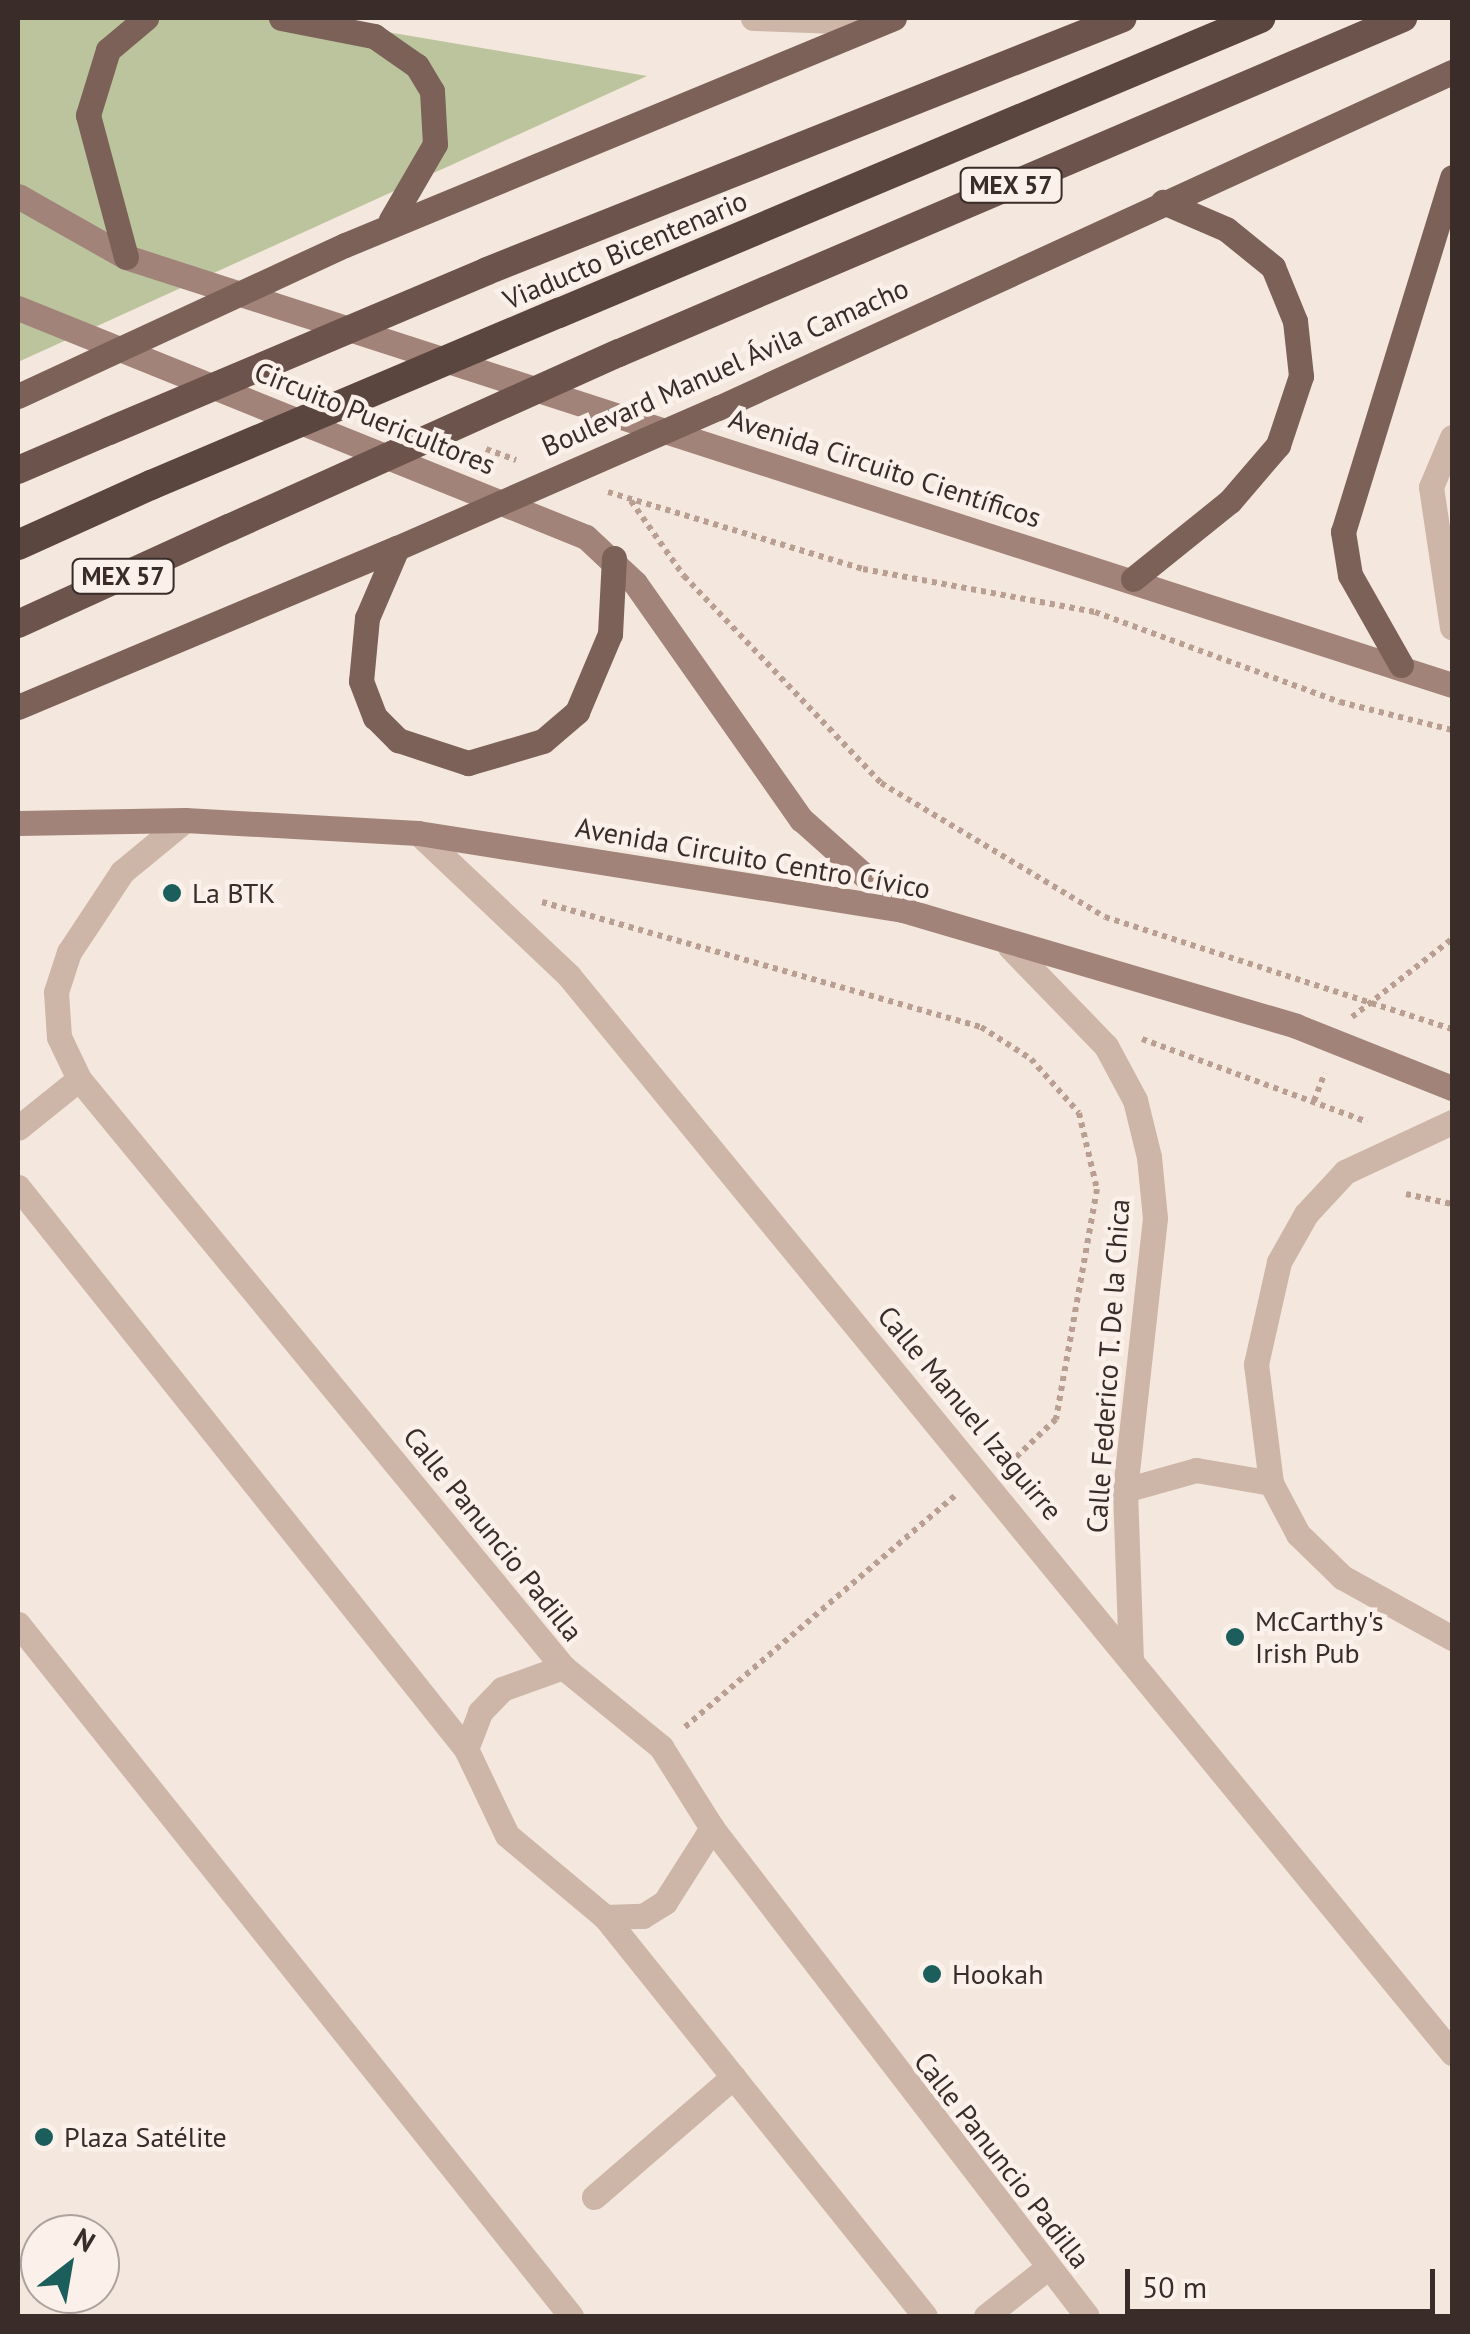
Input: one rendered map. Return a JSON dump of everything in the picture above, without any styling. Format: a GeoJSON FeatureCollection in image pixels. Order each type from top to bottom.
{"type":"FeatureCollection","features":[{"type":"Feature","properties":{"kind":"highway"},"geometry":{"type":"LineString","coordinates":[[18,470],[487,271],[1123,18]]}},
{"type":"Feature","properties":{"kind":"highway","name":"Viaducto Bicentenario"},"geometry":{"type":"LineString","coordinates":[[18,545],[151,485],[1260,18]]}},
{"type":"Feature","properties":{"kind":"highway","name":"Boulevard Manuel Ávila Camacho"},"geometry":{"type":"LineString","coordinates":[[18,624],[620,353],[1403,18]]}},
{"type":"Feature","properties":{"kind":"main road"},"geometry":{"type":"LineString","coordinates":[[126,257],[88,115],[108,50],[146,18]]}},
{"type":"Feature","properties":{"kind":"main road"},"geometry":{"type":"LineString","coordinates":[[281,18],[374,36],[417,66],[432,90],[435,144],[391,220]]}},
{"type":"Feature","properties":{"kind":"main road"},"geometry":{"type":"LineString","coordinates":[[18,396],[391,220],[866,23],[894,18]]}},
{"type":"Feature","properties":{"kind":"main road","name":"Boulevard Manuel Ávila Camacho"},"geometry":{"type":"LineString","coordinates":[[18,707],[718,408],[1452,72]]}},
{"type":"Feature","properties":{"kind":"main road"},"geometry":{"type":"LineString","coordinates":[[1402,665],[1350,575],[1343,532],[1452,177]]}},
{"type":"Feature","properties":{"kind":"main road","name":"Avenida Circuito Científicos"},"geometry":{"type":"LineString","coordinates":[[18,196],[126,257],[1402,665],[1452,685]]}},
{"type":"Feature","properties":{"kind":"main road"},"geometry":{"type":"LineString","coordinates":[[1133,579],[1230,500],[1278,445],[1301,376],[1296,321],[1273,267],[1226,228],[1163,202]]}},
{"type":"Feature","properties":{"kind":"main road","name":"Circuito Puericultores"},"geometry":{"type":"LineString","coordinates":[[18,308],[586,537],[614,558],[801,819],[902,910]]}},
{"type":"Feature","properties":{"kind":"main road"},"geometry":{"type":"LineString","coordinates":[[397,548],[366,618],[361,681],[375,717],[398,740],[468,763],[543,741],[577,712],[610,634],[614,558]]}},
{"type":"Feature","properties":{"kind":"main road","name":"Avenida Circuito Centro Cívico"},"geometry":{"type":"LineString","coordinates":[[18,823],[185,820],[418,833],[902,910],[1010,947],[1338,1039],[1452,1088]]}},
{"type":"Feature","properties":{"kind":"street"},"geometry":{"type":"LineString","coordinates":[[753,18],[866,23]]}},
{"type":"Feature","properties":{"kind":"street"},"geometry":{"type":"LineString","coordinates":[[1452,437],[1431,487],[1452,627]]}},
{"type":"Feature","properties":{"kind":"street","name":"Calle Panuncio Padilla"},"geometry":{"type":"LineString","coordinates":[[185,820],[122,872],[70,952],[56,992],[59,1037],[79,1079],[564,1667],[661,1747],[712,1828],[1046,2269],[1088,2316]]}},
{"type":"Feature","properties":{"kind":"street","name":"Calle Manuel Izaguirre"},"geometry":{"type":"LineString","coordinates":[[418,833],[501,907],[982,1473],[1452,2053]]}},
{"type":"Feature","properties":{"kind":"street","name":"Calle Federico T. De la Chica"},"geometry":{"type":"LineString","coordinates":[[1010,947],[1106,1046],[1135,1100],[1149,1157],[1155,1218],[1125,1490],[1131,1658]]}},
{"type":"Feature","properties":{"kind":"street"},"geometry":{"type":"LineString","coordinates":[[18,1128],[79,1079]]}},
{"type":"Feature","properties":{"kind":"street"},"geometry":{"type":"LineString","coordinates":[[1452,1122],[1345,1172],[1279,1262],[1256,1364],[1271,1483],[1298,1534],[1342,1578],[1452,1638]]}},
{"type":"Feature","properties":{"kind":"street"},"geometry":{"type":"LineString","coordinates":[[18,1186],[466,1748],[507,1835],[605,1916],[925,2316]]}},
{"type":"Feature","properties":{"kind":"street"},"geometry":{"type":"LineString","coordinates":[[1125,1490],[1196,1470],[1271,1483]]}},
{"type":"Feature","properties":{"kind":"street"},"geometry":{"type":"LineString","coordinates":[[18,1624],[571,2316]]}},
{"type":"Feature","properties":{"kind":"street"},"geometry":{"type":"LineString","coordinates":[[466,1748],[480,1712],[502,1689],[564,1667]]}},
{"type":"Feature","properties":{"kind":"street"},"geometry":{"type":"LineString","coordinates":[[605,1916],[643,1916],[665,1902],[712,1828]]}},
{"type":"Feature","properties":{"kind":"street"},"geometry":{"type":"LineString","coordinates":[[594,2197],[733,2077]]}},
{"type":"Feature","properties":{"kind":"street"},"geometry":{"type":"LineString","coordinates":[[986,2316],[1046,2269]]}},
{"type":"Feature","properties":{"kind":"path"},"geometry":{"type":"LineString","coordinates":[[1452,730],[1340,702],[1095,612],[863,569],[630,500],[684,576],[881,783],[1105,917],[1452,1028]]}},
{"type":"Feature","properties":{"kind":"path"},"geometry":{"type":"LineString","coordinates":[[501,907],[533,898],[598,924],[981,1027],[1054,1084],[1094,1152],[1090,1247],[1056,1420],[1024,1458],[982,1473],[661,1747]]}},
{"type":"Feature","properties":{"kind":"path"},"geometry":{"type":"LineString","coordinates":[[1314,1101],[1338,1039],[1364,999],[1452,939]]}},
{"type":"Feature","properties":{"kind":"path"},"geometry":{"type":"LineString","coordinates":[[1142,1039],[1367,1122]]}},
{"type":"Feature","properties":{"kind":"path"},"geometry":{"type":"LineString","coordinates":[[1406,1194],[1452,1204]]}},
{"type":"Feature","properties":{"kind":"green space"},"geometry":{"type":"Polygon","coordinates":[[[18,18],[304,18],[647,76],[18,362],[18,18]]]}},
{"type":"Feature","properties":{"kind":"place","name":"La BTK"},"geometry":{"type":"Point","coordinates":[172,893]}},
{"type":"Feature","properties":{"kind":"place","name":"McCarthy's Irish Pub"},"geometry":{"type":"Point","coordinates":[1235,1637]}},
{"type":"Feature","properties":{"kind":"place","name":"Hookah"},"geometry":{"type":"Point","coordinates":[932,1974]}},
{"type":"Feature","properties":{"kind":"place","name":"Plaza Satélite"},"geometry":{"type":"Point","coordinates":[44,2137]}}]}
